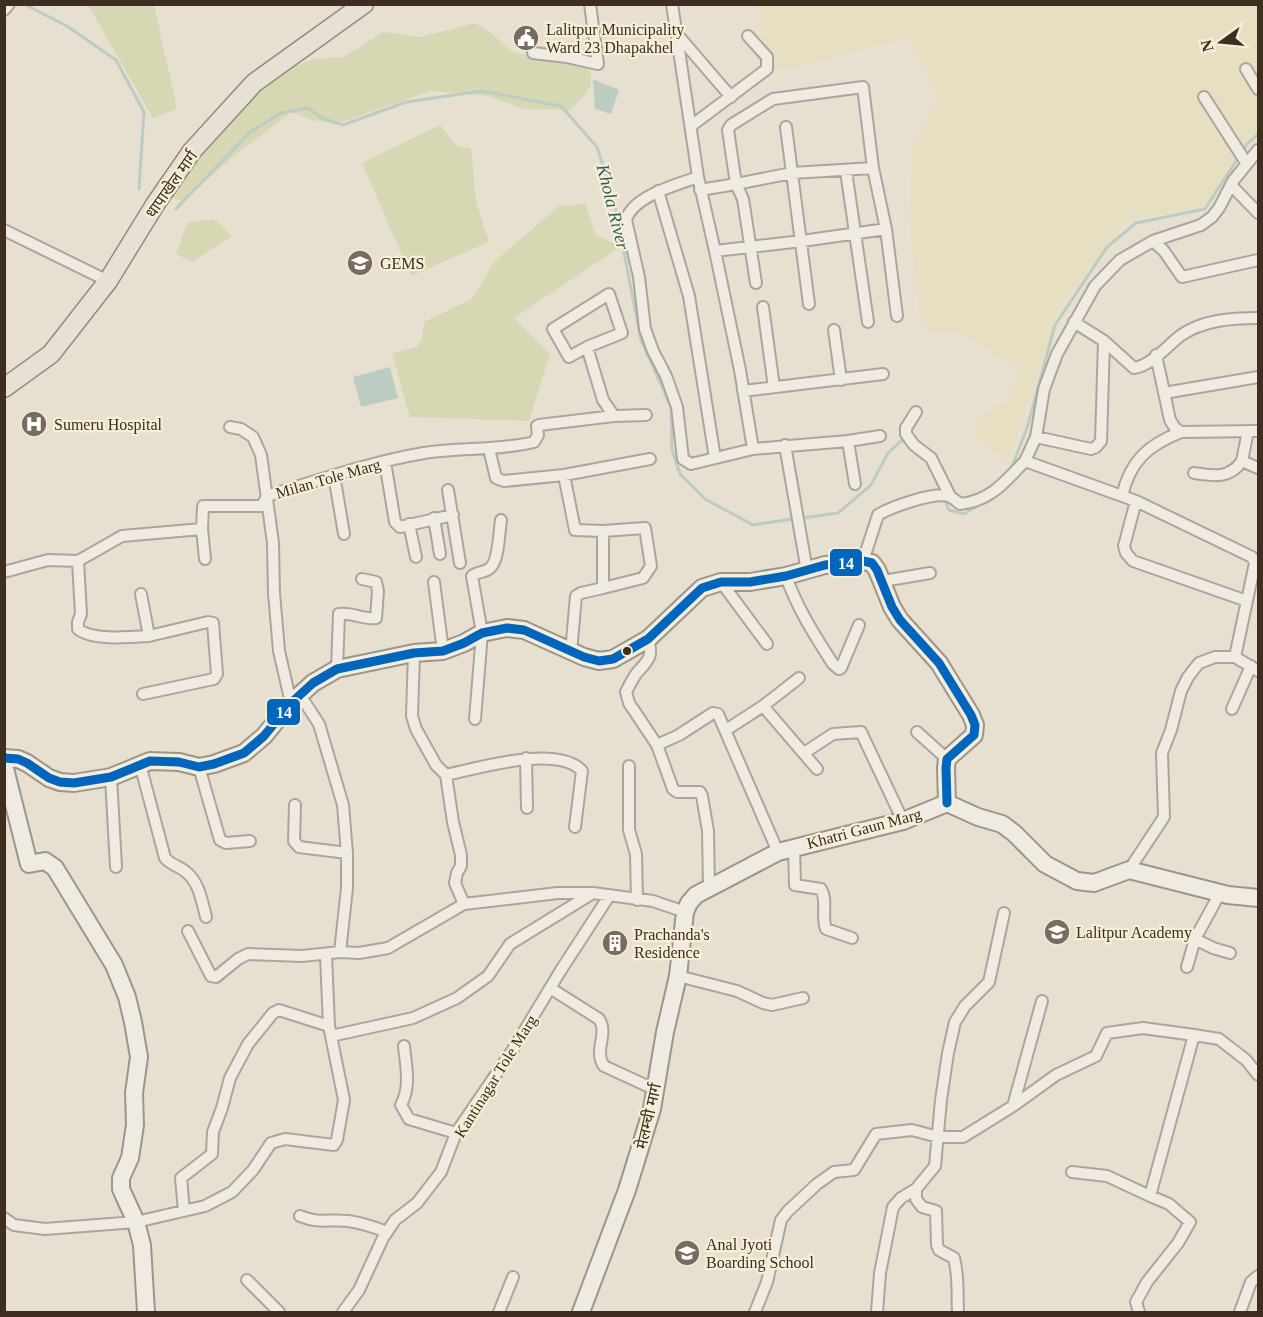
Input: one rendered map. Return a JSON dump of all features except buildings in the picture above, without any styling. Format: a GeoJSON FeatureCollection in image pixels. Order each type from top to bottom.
{"type":"FeatureCollection","features":[{"type":"Feature","properties":{"kind":"main road","name":"धापाखेल मार्ग"},"geometry":{"type":"LineString","coordinates":[[4,388],[51,354],[108,281],[156,203],[192,151],[254,82],[364,4]]}},
{"type":"Feature","properties":{"kind":"main road"},"geometry":{"type":"LineString","coordinates":[[4,758],[18,759],[60,782],[87,782],[111,777],[150,761],[199,766],[230,759],[244,753],[264,736],[295,699],[313,683],[337,669],[414,653],[443,651],[482,633],[507,628],[525,630],[571,652],[599,661],[613,659],[648,639],[702,588],[721,582],[750,582],[786,576],[825,565],[863,561],[872,563],[883,581],[892,607],[900,620],[939,663],[975,725],[974,735],[947,759],[947,803],[978,817],[1002,824],[1014,832],[1045,864],[1077,882],[1094,882],[1122,873],[1220,893],[1258,898]]}},
{"type":"Feature","properties":{"kind":"main road"},"geometry":{"type":"LineString","coordinates":[[4,765],[29,864],[45,861],[55,868],[114,965],[127,998],[139,1057],[134,1093],[133,1136],[130,1158],[121,1178],[121,1189],[136,1222],[142,1245],[146,1312]]}},
{"type":"Feature","properties":{"kind":"main road","name":"Khatri Gaun Marg"},"geometry":{"type":"LineString","coordinates":[[685,912],[696,895],[786,849],[903,821],[947,803]]}},
{"type":"Feature","properties":{"kind":"main road","name":"मेलम्ची मार्ग"},"geometry":{"type":"LineString","coordinates":[[581,1312],[641,1148],[656,1090],[665,1032],[678,976],[685,912]]}},
{"type":"Feature","properties":{"kind":"street"},"geometry":{"type":"LineString","coordinates":[[4,10],[9,4]]}},
{"type":"Feature","properties":{"kind":"street"},"geometry":{"type":"LineString","coordinates":[[533,53],[598,64],[590,4]]}},
{"type":"Feature","properties":{"kind":"street"},"geometry":{"type":"LineString","coordinates":[[672,4],[700,190],[716,251],[753,449]]}},
{"type":"Feature","properties":{"kind":"street"},"geometry":{"type":"LineString","coordinates":[[675,32],[731,97]]}},
{"type":"Feature","properties":{"kind":"street"},"geometry":{"type":"LineString","coordinates":[[691,126],[767,69],[767,57],[748,36]]}},
{"type":"Feature","properties":{"kind":"street"},"geometry":{"type":"LineString","coordinates":[[1246,69],[1258,89]]}},
{"type":"Feature","properties":{"kind":"street"},"geometry":{"type":"LineString","coordinates":[[756,283],[743,199],[736,184],[727,134],[731,125],[773,99],[863,87],[873,168],[886,229],[897,316]]}},
{"type":"Feature","properties":{"kind":"street"},"geometry":{"type":"LineString","coordinates":[[1204,97],[1247,164]]}},
{"type":"Feature","properties":{"kind":"street"},"geometry":{"type":"LineString","coordinates":[[786,127],[802,241],[808,304]]}},
{"type":"Feature","properties":{"kind":"street"},"geometry":{"type":"LineString","coordinates":[[916,411],[906,428],[906,434],[914,445],[932,458],[950,496],[960,504],[977,502],[1003,484],[1025,461],[1036,438],[1044,389],[1057,354],[1095,286],[1120,260],[1153,241],[1201,225],[1219,208],[1232,185],[1258,150]]}},
{"type":"Feature","properties":{"kind":"street"},"geometry":{"type":"LineString","coordinates":[[700,190],[792,173],[873,168]]}},
{"type":"Feature","properties":{"kind":"street"},"geometry":{"type":"LineString","coordinates":[[846,171],[868,322]]}},
{"type":"Feature","properties":{"kind":"street"},"geometry":{"type":"LineString","coordinates":[[698,177],[658,191],[629,211],[626,219],[639,277],[645,329],[666,376],[676,407],[683,459],[691,464],[753,449],[880,436]]}},
{"type":"Feature","properties":{"kind":"street"},"geometry":{"type":"LineString","coordinates":[[1232,185],[1258,213]]}},
{"type":"Feature","properties":{"kind":"street"},"geometry":{"type":"LineString","coordinates":[[658,191],[689,296],[715,458]]}},
{"type":"Feature","properties":{"kind":"street"},"geometry":{"type":"LineString","coordinates":[[716,251],[886,229]]}},
{"type":"Feature","properties":{"kind":"street"},"geometry":{"type":"LineString","coordinates":[[4,230],[108,281]]}},
{"type":"Feature","properties":{"kind":"street"},"geometry":{"type":"LineString","coordinates":[[1153,241],[1164,251],[1182,277],[1258,260]]}},
{"type":"Feature","properties":{"kind":"street"},"geometry":{"type":"LineString","coordinates":[[609,294],[622,333],[587,348],[569,357],[554,329],[609,294]]}},
{"type":"Feature","properties":{"kind":"street"},"geometry":{"type":"LineString","coordinates":[[764,307],[774,387]]}},
{"type":"Feature","properties":{"kind":"street"},"geometry":{"type":"LineString","coordinates":[[1074,322],[1104,341],[1134,368],[1143,366],[1183,334],[1209,322],[1258,318]]}},
{"type":"Feature","properties":{"kind":"street"},"geometry":{"type":"LineString","coordinates":[[834,330],[841,380]]}},
{"type":"Feature","properties":{"kind":"street"},"geometry":{"type":"LineString","coordinates":[[1036,438],[1091,449],[1101,441],[1104,341]]}},
{"type":"Feature","properties":{"kind":"street"},"geometry":{"type":"LineString","coordinates":[[587,348],[603,400],[614,416],[646,415]]}},
{"type":"Feature","properties":{"kind":"street"},"geometry":{"type":"LineString","coordinates":[[1156,355],[1170,420],[1181,432]]}},
{"type":"Feature","properties":{"kind":"street"},"geometry":{"type":"LineString","coordinates":[[743,391],[883,374]]}},
{"type":"Feature","properties":{"kind":"street"},"geometry":{"type":"LineString","coordinates":[[1164,393],[1258,376]]}},
{"type":"Feature","properties":{"kind":"street","name":"Milan Tole Marg"},"geometry":{"type":"LineString","coordinates":[[295,699],[279,651],[273,543],[267,496],[334,475],[426,452],[489,449],[536,441],[539,425],[614,416]]}},
{"type":"Feature","properties":{"kind":"street"},"geometry":{"type":"LineString","coordinates":[[204,560],[203,506],[262,506],[267,496],[261,455],[253,437],[241,429],[230,427]]}},
{"type":"Feature","properties":{"kind":"street"},"geometry":{"type":"LineString","coordinates":[[1122,496],[1126,478],[1149,448],[1161,440],[1181,432],[1253,431],[1237,469],[1217,476],[1194,473]]}},
{"type":"Feature","properties":{"kind":"street"},"geometry":{"type":"LineString","coordinates":[[848,441],[855,484]]}},
{"type":"Feature","properties":{"kind":"street"},"geometry":{"type":"LineString","coordinates":[[784,446],[807,571]]}},
{"type":"Feature","properties":{"kind":"street"},"geometry":{"type":"LineString","coordinates":[[489,449],[496,478],[500,480],[564,475],[651,459]]}},
{"type":"Feature","properties":{"kind":"street"},"geometry":{"type":"LineString","coordinates":[[1025,461],[1136,501],[1252,557],[1255,563],[1235,657]]}},
{"type":"Feature","properties":{"kind":"street"},"geometry":{"type":"LineString","coordinates":[[1242,461],[1258,468]]}},
{"type":"Feature","properties":{"kind":"street"},"geometry":{"type":"LineString","coordinates":[[385,462],[395,522],[400,527],[453,515]]}},
{"type":"Feature","properties":{"kind":"street"},"geometry":{"type":"LineString","coordinates":[[334,475],[344,534]]}},
{"type":"Feature","properties":{"kind":"street"},"geometry":{"type":"LineString","coordinates":[[564,475],[575,530],[645,528],[651,567],[643,578],[576,596],[571,652]]}},
{"type":"Feature","properties":{"kind":"street"},"geometry":{"type":"LineString","coordinates":[[448,490],[460,563]]}},
{"type":"Feature","properties":{"kind":"street"},"geometry":{"type":"LineString","coordinates":[[863,561],[878,515],[892,507],[940,495],[950,496]]}},
{"type":"Feature","properties":{"kind":"street"},"geometry":{"type":"LineString","coordinates":[[1136,501],[1124,546],[1126,553],[1133,561],[1247,601]]}},
{"type":"Feature","properties":{"kind":"street"},"geometry":{"type":"LineString","coordinates":[[434,518],[440,554]]}},
{"type":"Feature","properties":{"kind":"street"},"geometry":{"type":"LineString","coordinates":[[475,719],[482,633],[472,576],[488,570],[495,563],[501,520]]}},
{"type":"Feature","properties":{"kind":"street"},"geometry":{"type":"LineString","coordinates":[[409,524],[416,557]]}},
{"type":"Feature","properties":{"kind":"street"},"geometry":{"type":"LineString","coordinates":[[4,572],[48,560],[78,561],[122,537],[202,529]]}},
{"type":"Feature","properties":{"kind":"street"},"geometry":{"type":"LineString","coordinates":[[603,531],[603,588]]}},
{"type":"Feature","properties":{"kind":"street"},"geometry":{"type":"LineString","coordinates":[[78,561],[81,614],[78,629],[83,633],[116,638],[149,636],[208,622],[213,623],[216,674],[213,679],[143,694]]}},
{"type":"Feature","properties":{"kind":"street"},"geometry":{"type":"LineString","coordinates":[[883,581],[930,573]]}},
{"type":"Feature","properties":{"kind":"street"},"geometry":{"type":"LineString","coordinates":[[786,576],[791,592],[807,623],[838,669],[841,668],[860,625]]}},
{"type":"Feature","properties":{"kind":"street"},"geometry":{"type":"LineString","coordinates":[[337,669],[339,614],[348,613],[376,618],[378,591],[376,582],[362,579]]}},
{"type":"Feature","properties":{"kind":"street"},"geometry":{"type":"LineString","coordinates":[[434,582],[443,651]]}},
{"type":"Feature","properties":{"kind":"street"},"geometry":{"type":"LineString","coordinates":[[721,582],[767,644]]}},
{"type":"Feature","properties":{"kind":"street"},"geometry":{"type":"LineString","coordinates":[[141,594],[149,636]]}},
{"type":"Feature","properties":{"kind":"street"},"geometry":{"type":"LineString","coordinates":[[648,639],[651,649],[649,661],[634,676],[626,692],[629,703],[657,745],[673,789],[677,792],[700,792],[702,796],[708,831],[709,888]]}},
{"type":"Feature","properties":{"kind":"street"},"geometry":{"type":"LineString","coordinates":[[414,653],[411,716],[436,765],[446,775],[461,855],[461,866],[455,883],[464,904]]}},
{"type":"Feature","properties":{"kind":"street"},"geometry":{"type":"LineString","coordinates":[[1122,873],[1164,817],[1162,753],[1181,692],[1188,677],[1199,663],[1215,657],[1235,657],[1255,668],[1232,710]]}},
{"type":"Feature","properties":{"kind":"street"},"geometry":{"type":"LineString","coordinates":[[726,730],[763,706],[799,678]]}},
{"type":"Feature","properties":{"kind":"street"},"geometry":{"type":"LineString","coordinates":[[295,699],[319,724],[343,805],[347,853],[340,952]]}},
{"type":"Feature","properties":{"kind":"street"},"geometry":{"type":"LineString","coordinates":[[763,706],[817,769]]}},
{"type":"Feature","properties":{"kind":"street"},"geometry":{"type":"LineString","coordinates":[[657,745],[679,735],[713,713],[718,714],[786,849],[795,885],[821,889],[824,895],[826,929],[852,938]]}},
{"type":"Feature","properties":{"kind":"street"},"geometry":{"type":"LineString","coordinates":[[804,753],[833,734],[861,732],[903,821]]}},
{"type":"Feature","properties":{"kind":"street"},"geometry":{"type":"LineString","coordinates":[[916,732],[947,759]]}},
{"type":"Feature","properties":{"kind":"street"},"geometry":{"type":"LineString","coordinates":[[446,775],[526,758],[568,761],[582,771],[574,827]]}},
{"type":"Feature","properties":{"kind":"street"},"geometry":{"type":"LineString","coordinates":[[526,758],[527,808]]}},
{"type":"Feature","properties":{"kind":"street"},"geometry":{"type":"LineString","coordinates":[[140,764],[165,858],[169,863],[188,873],[199,889],[206,917]]}},
{"type":"Feature","properties":{"kind":"street"},"geometry":{"type":"LineString","coordinates":[[199,766],[220,840],[226,843],[250,841]]}},
{"type":"Feature","properties":{"kind":"street"},"geometry":{"type":"LineString","coordinates":[[629,766],[629,830],[636,854],[637,900]]}},
{"type":"Feature","properties":{"kind":"street"},"geometry":{"type":"LineString","coordinates":[[111,777],[116,867]]}},
{"type":"Feature","properties":{"kind":"street"},"geometry":{"type":"LineString","coordinates":[[295,805],[294,841],[299,848],[347,853]]}},
{"type":"Feature","properties":{"kind":"street"},"geometry":{"type":"LineString","coordinates":[[188,931],[211,976],[216,977],[248,954],[326,955],[388,948],[464,904],[558,893],[593,893],[653,901],[685,912]]}},
{"type":"Feature","properties":{"kind":"street"},"geometry":{"type":"LineString","coordinates":[[184,1211],[181,1178],[212,1154],[213,1132],[230,1078],[248,1044],[273,1013],[279,1010],[330,1031],[413,1018],[457,998],[488,976],[510,944],[593,893]]}},
{"type":"Feature","properties":{"kind":"street"},"geometry":{"type":"LineString","coordinates":[[1187,967],[1195,939],[1220,893]]}},
{"type":"Feature","properties":{"kind":"street","name":"Kantinagar Tole Marg"},"geometry":{"type":"LineString","coordinates":[[343,1312],[359,1290],[394,1220],[417,1203],[441,1172],[456,1133],[514,1048],[609,896]]}},
{"type":"Feature","properties":{"kind":"street"},"geometry":{"type":"LineString","coordinates":[[877,1312],[880,1274],[893,1207],[901,1198],[916,1189],[935,1166],[941,1100],[955,1022],[965,1006],[989,982],[1004,913]]}},
{"type":"Feature","properties":{"kind":"street"},"geometry":{"type":"LineString","coordinates":[[1195,939],[1230,953]]}},
{"type":"Feature","properties":{"kind":"street"},"geometry":{"type":"LineString","coordinates":[[4,1218],[14,1225],[45,1229],[136,1222],[205,1206],[232,1192],[253,1170],[271,1143],[285,1139],[334,1145],[337,1140],[344,1100],[330,1031],[326,955]]}},
{"type":"Feature","properties":{"kind":"street"},"geometry":{"type":"LineString","coordinates":[[678,976],[737,991],[772,1005],[803,998]]}},
{"type":"Feature","properties":{"kind":"street"},"geometry":{"type":"LineString","coordinates":[[550,988],[599,1019],[603,1029],[599,1054],[604,1065],[656,1090]]}},
{"type":"Feature","properties":{"kind":"street"},"geometry":{"type":"LineString","coordinates":[[1013,1106],[1042,1000]]}},
{"type":"Feature","properties":{"kind":"street"},"geometry":{"type":"LineString","coordinates":[[755,1312],[767,1282],[781,1220],[817,1184],[834,1172],[854,1170],[876,1134],[912,1130],[938,1137],[963,1137],[1013,1106],[1056,1075],[1096,1056],[1107,1033],[1143,1028],[1219,1040],[1246,1060],[1258,1075]]}},
{"type":"Feature","properties":{"kind":"street"},"geometry":{"type":"LineString","coordinates":[[1150,1196],[1194,1035]]}},
{"type":"Feature","properties":{"kind":"street"},"geometry":{"type":"LineString","coordinates":[[404,1046],[408,1086],[407,1094],[401,1105],[405,1115],[409,1119],[456,1133]]}},
{"type":"Feature","properties":{"kind":"street"},"geometry":{"type":"LineString","coordinates":[[1072,1172],[1107,1176],[1169,1204],[1190,1222],[1178,1243],[1147,1281],[1136,1302],[1139,1312]]}},
{"type":"Feature","properties":{"kind":"street"},"geometry":{"type":"LineString","coordinates":[[916,1189],[916,1199],[922,1207],[936,1211],[936,1237],[939,1250],[954,1258],[959,1276],[958,1312]]}},
{"type":"Feature","properties":{"kind":"street"},"geometry":{"type":"LineString","coordinates":[[300,1216],[313,1221],[346,1221],[369,1225],[387,1232]]}},
{"type":"Feature","properties":{"kind":"street"},"geometry":{"type":"LineString","coordinates":[[499,1312],[513,1276]]}},
{"type":"Feature","properties":{"kind":"street"},"geometry":{"type":"LineString","coordinates":[[1240,1312],[1251,1282],[1258,1276]]}},
{"type":"Feature","properties":{"kind":"street"},"geometry":{"type":"LineString","coordinates":[[247,1280],[279,1312]]}},
{"type":"Feature","properties":{"kind":"shaded area"},"geometry":{"type":"Polygon","coordinates":[[[755,5],[1258,5],[1258,131],[1252,136],[1205,209],[1130,219],[1062,302],[1008,465],[973,434],[983,414],[1007,400],[1020,369],[961,333],[931,334],[920,320],[909,219],[912,145],[938,98],[907,38],[799,66],[765,72],[759,14],[755,5]]]}},
{"type":"Feature","properties":{"kind":"shaded area"},"geometry":{"type":"Polygon","coordinates":[[[593,79],[619,90],[611,114],[595,109],[593,79]]]}},
{"type":"Feature","properties":{"kind":"shaded area"},"geometry":{"type":"Polygon","coordinates":[[[390,367],[398,398],[361,407],[353,377],[390,367]]]}},
{"type":"Feature","properties":{"kind":"green space"},"geometry":{"type":"Polygon","coordinates":[[[88,5],[154,5],[177,109],[153,118],[88,5]]]}},
{"type":"Feature","properties":{"kind":"green space"},"geometry":{"type":"Polygon","coordinates":[[[475,23],[491,33],[511,51],[535,58],[577,60],[590,69],[591,82],[587,92],[570,110],[524,109],[488,96],[430,91],[339,123],[316,121],[291,112],[233,157],[183,201],[167,196],[182,175],[244,105],[278,74],[313,59],[344,57],[383,32],[421,37],[475,23]]]}},
{"type":"Feature","properties":{"kind":"green space"},"geometry":{"type":"Polygon","coordinates":[[[440,125],[458,147],[471,148],[476,202],[489,242],[411,276],[362,163],[440,125]]]}},
{"type":"Feature","properties":{"kind":"green space"},"geometry":{"type":"Polygon","coordinates":[[[586,204],[595,234],[620,247],[514,318],[550,354],[529,421],[410,417],[392,353],[417,347],[422,339],[424,322],[472,299],[494,262],[559,206],[586,204]]]}},
{"type":"Feature","properties":{"kind":"green space"},"geometry":{"type":"Polygon","coordinates":[[[215,219],[232,236],[192,262],[176,254],[187,223],[215,219]]]}},
{"type":"Feature","properties":{"kind":"waterway","name":"Khola River"},"geometry":{"type":"LineString","coordinates":[[24,4],[67,26],[116,60],[144,112],[139,189]]}},
{"type":"Feature","properties":{"kind":"waterway","name":"Khola River"},"geometry":{"type":"LineString","coordinates":[[176,209],[250,132],[281,113],[308,108],[322,118],[343,125],[406,102],[482,91],[561,106],[597,147],[613,196],[641,340],[671,407],[672,450],[680,474],[705,499],[753,525],[792,519]]}},
{"type":"Feature","properties":{"kind":"waterway","name":"Khola River"},"geometry":{"type":"LineString","coordinates":[[1242,152],[1258,134]]}},
{"type":"Feature","properties":{"kind":"waterway","name":"Khola River"},"geometry":{"type":"LineString","coordinates":[[1011,469],[1027,428],[1055,325],[1107,247],[1136,223],[1205,209],[1238,158]]}},
{"type":"Feature","properties":{"kind":"waterway","name":"Khola River"},"geometry":{"type":"LineString","coordinates":[[802,518],[838,513],[871,485],[888,453],[902,440],[909,446]]}},
{"type":"Feature","properties":{"kind":"waterway","name":"Khola River"},"geometry":{"type":"LineString","coordinates":[[945,500],[949,510],[964,514],[982,503]]}},
{"type":"Feature","properties":{"kind":"transit line","name":"14"},"geometry":{"type":"LineString","coordinates":[[4,758],[18,759],[49,778],[74,783],[111,777],[150,761],[179,762],[199,767],[214,764],[244,753],[264,736],[291,703],[313,683],[337,669],[414,653],[443,651],[482,633],[507,628],[524,630],[584,657],[599,661],[613,659],[648,639],[702,588],[721,582],[750,582],[786,576],[825,565],[863,561],[872,563],[877,570],[892,607],[900,620],[939,663],[975,725],[974,735],[947,759],[947,803]]}},
{"type":"Feature","properties":{"kind":"place","name":"Lalitpur Municipality Ward 23 Dhapakhel"},"geometry":{"type":"Point","coordinates":[526,38]}},
{"type":"Feature","properties":{"kind":"place","name":"GEMS"},"geometry":{"type":"Point","coordinates":[360,263]}},
{"type":"Feature","properties":{"kind":"place","name":"Sumeru Hospital"},"geometry":{"type":"Point","coordinates":[34,424]}},
{"type":"Feature","properties":{"kind":"place","name":"Lalitpur Academy"},"geometry":{"type":"Point","coordinates":[1057,932]}},
{"type":"Feature","properties":{"kind":"place","name":"Prachanda's Residence"},"geometry":{"type":"Point","coordinates":[615,943]}},
{"type":"Feature","properties":{"kind":"place","name":"Anal Jyoti Boarding School"},"geometry":{"type":"Point","coordinates":[687,1253]}}]}
